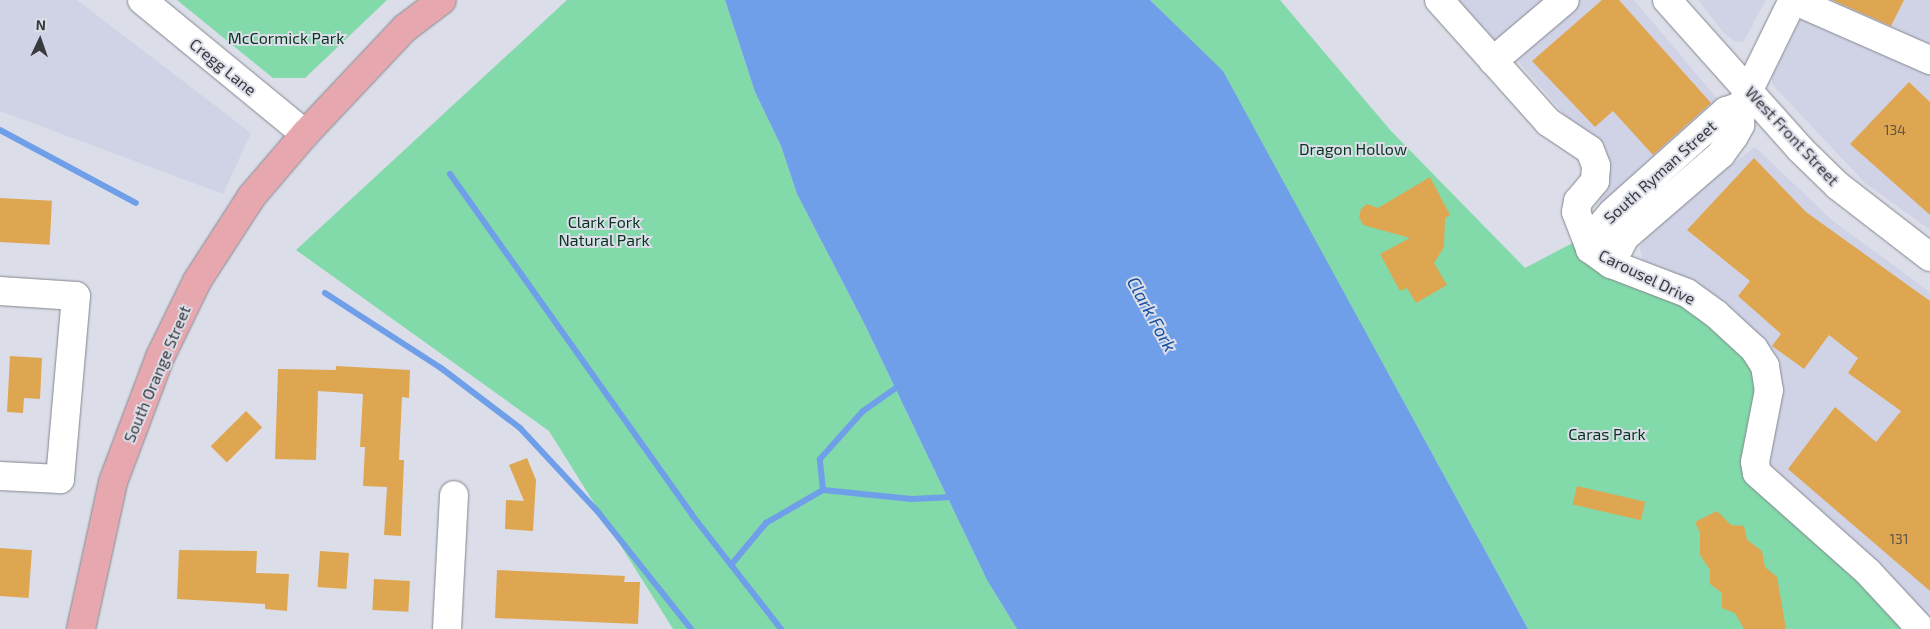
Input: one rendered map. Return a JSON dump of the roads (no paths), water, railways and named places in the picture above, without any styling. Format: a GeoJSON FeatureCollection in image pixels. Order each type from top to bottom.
{"type":"FeatureCollection","features":[{"type":"Feature","properties":{"kind":"main road","name":"South Orange Street"},"geometry":{"type":"LineString","coordinates":[[81,629],[113,482],[171,332],[197,281],[252,196],[305,134],[405,28],[442,0]]}},
{"type":"Feature","properties":{"kind":"street","name":"Cregg Lane"},"geometry":{"type":"LineString","coordinates":[[142,0],[305,134]]}},
{"type":"Feature","properties":{"kind":"street","name":"Carousel Drive"},"geometry":{"type":"LineString","coordinates":[[1439,0],[1548,122],[1577,138],[1590,150],[1596,166],[1595,182],[1578,201],[1576,212],[1601,256],[1686,293],[1716,314],[1754,349],[1765,366],[1770,390],[1755,462],[1757,473],[1868,572],[1921,629]]}},
{"type":"Feature","properties":{"kind":"street"},"geometry":{"type":"LineString","coordinates":[[1493,61],[1565,0]]}},
{"type":"Feature","properties":{"kind":"street","name":"West Front Street"},"geometry":{"type":"LineString","coordinates":[[1667,0],[1745,99],[1838,186],[1930,257]]}},
{"type":"Feature","properties":{"kind":"street"},"geometry":{"type":"LineString","coordinates":[[1745,99],[1793,0],[1930,60]]}},
{"type":"Feature","properties":{"kind":"street","name":"South Ryman Street"},"geometry":{"type":"LineString","coordinates":[[1601,256],[1600,227],[1612,213],[1726,111],[1745,99]]}},
{"type":"Feature","properties":{"kind":"street"},"geometry":{"type":"LineString","coordinates":[[0,291],[76,296],[60,479],[0,476]]}},
{"type":"Feature","properties":{"kind":"street"},"geometry":{"type":"LineString","coordinates":[[447,629],[454,495]]}},
{"type":"Feature","properties":{"kind":"water","name":"Clark Fork"},"geometry":{"type":"Polygon","coordinates":[[[725,0],[1150,0],[1223,71],[1528,629],[1017,629],[987,580],[865,325],[797,194],[781,146],[755,92],[725,0]]]}},
{"type":"Feature","properties":{"kind":"waterway"},"geometry":{"type":"LineString","coordinates":[[0,130],[136,203]]}},
{"type":"Feature","properties":{"kind":"waterway"},"geometry":{"type":"LineString","coordinates":[[450,174],[692,515],[781,629]]}},
{"type":"Feature","properties":{"kind":"waterway"},"geometry":{"type":"LineString","coordinates":[[325,293],[441,368],[520,428],[598,512],[691,629]]}},
{"type":"Feature","properties":{"kind":"waterway"},"geometry":{"type":"LineString","coordinates":[[823,490],[820,459],[863,411],[895,389]]}},
{"type":"Feature","properties":{"kind":"waterway"},"geometry":{"type":"LineString","coordinates":[[731,565],[766,523],[823,490],[912,499],[947,497]]}},
{"type":"Feature","properties":{"kind":"park label","name":"McCormick Park"},"geometry":{"type":"Point","coordinates":[286,38]}},
{"type":"Feature","properties":{"kind":"park label","name":"Dragon Hollow"},"geometry":{"type":"Point","coordinates":[1353,149]}},
{"type":"Feature","properties":{"kind":"park label","name":"Clark Fork Natural Park"},"geometry":{"type":"Point","coordinates":[604,231]}},
{"type":"Feature","properties":{"kind":"park label","name":"Caras Park"},"geometry":{"type":"Point","coordinates":[1607,434]}}]}
